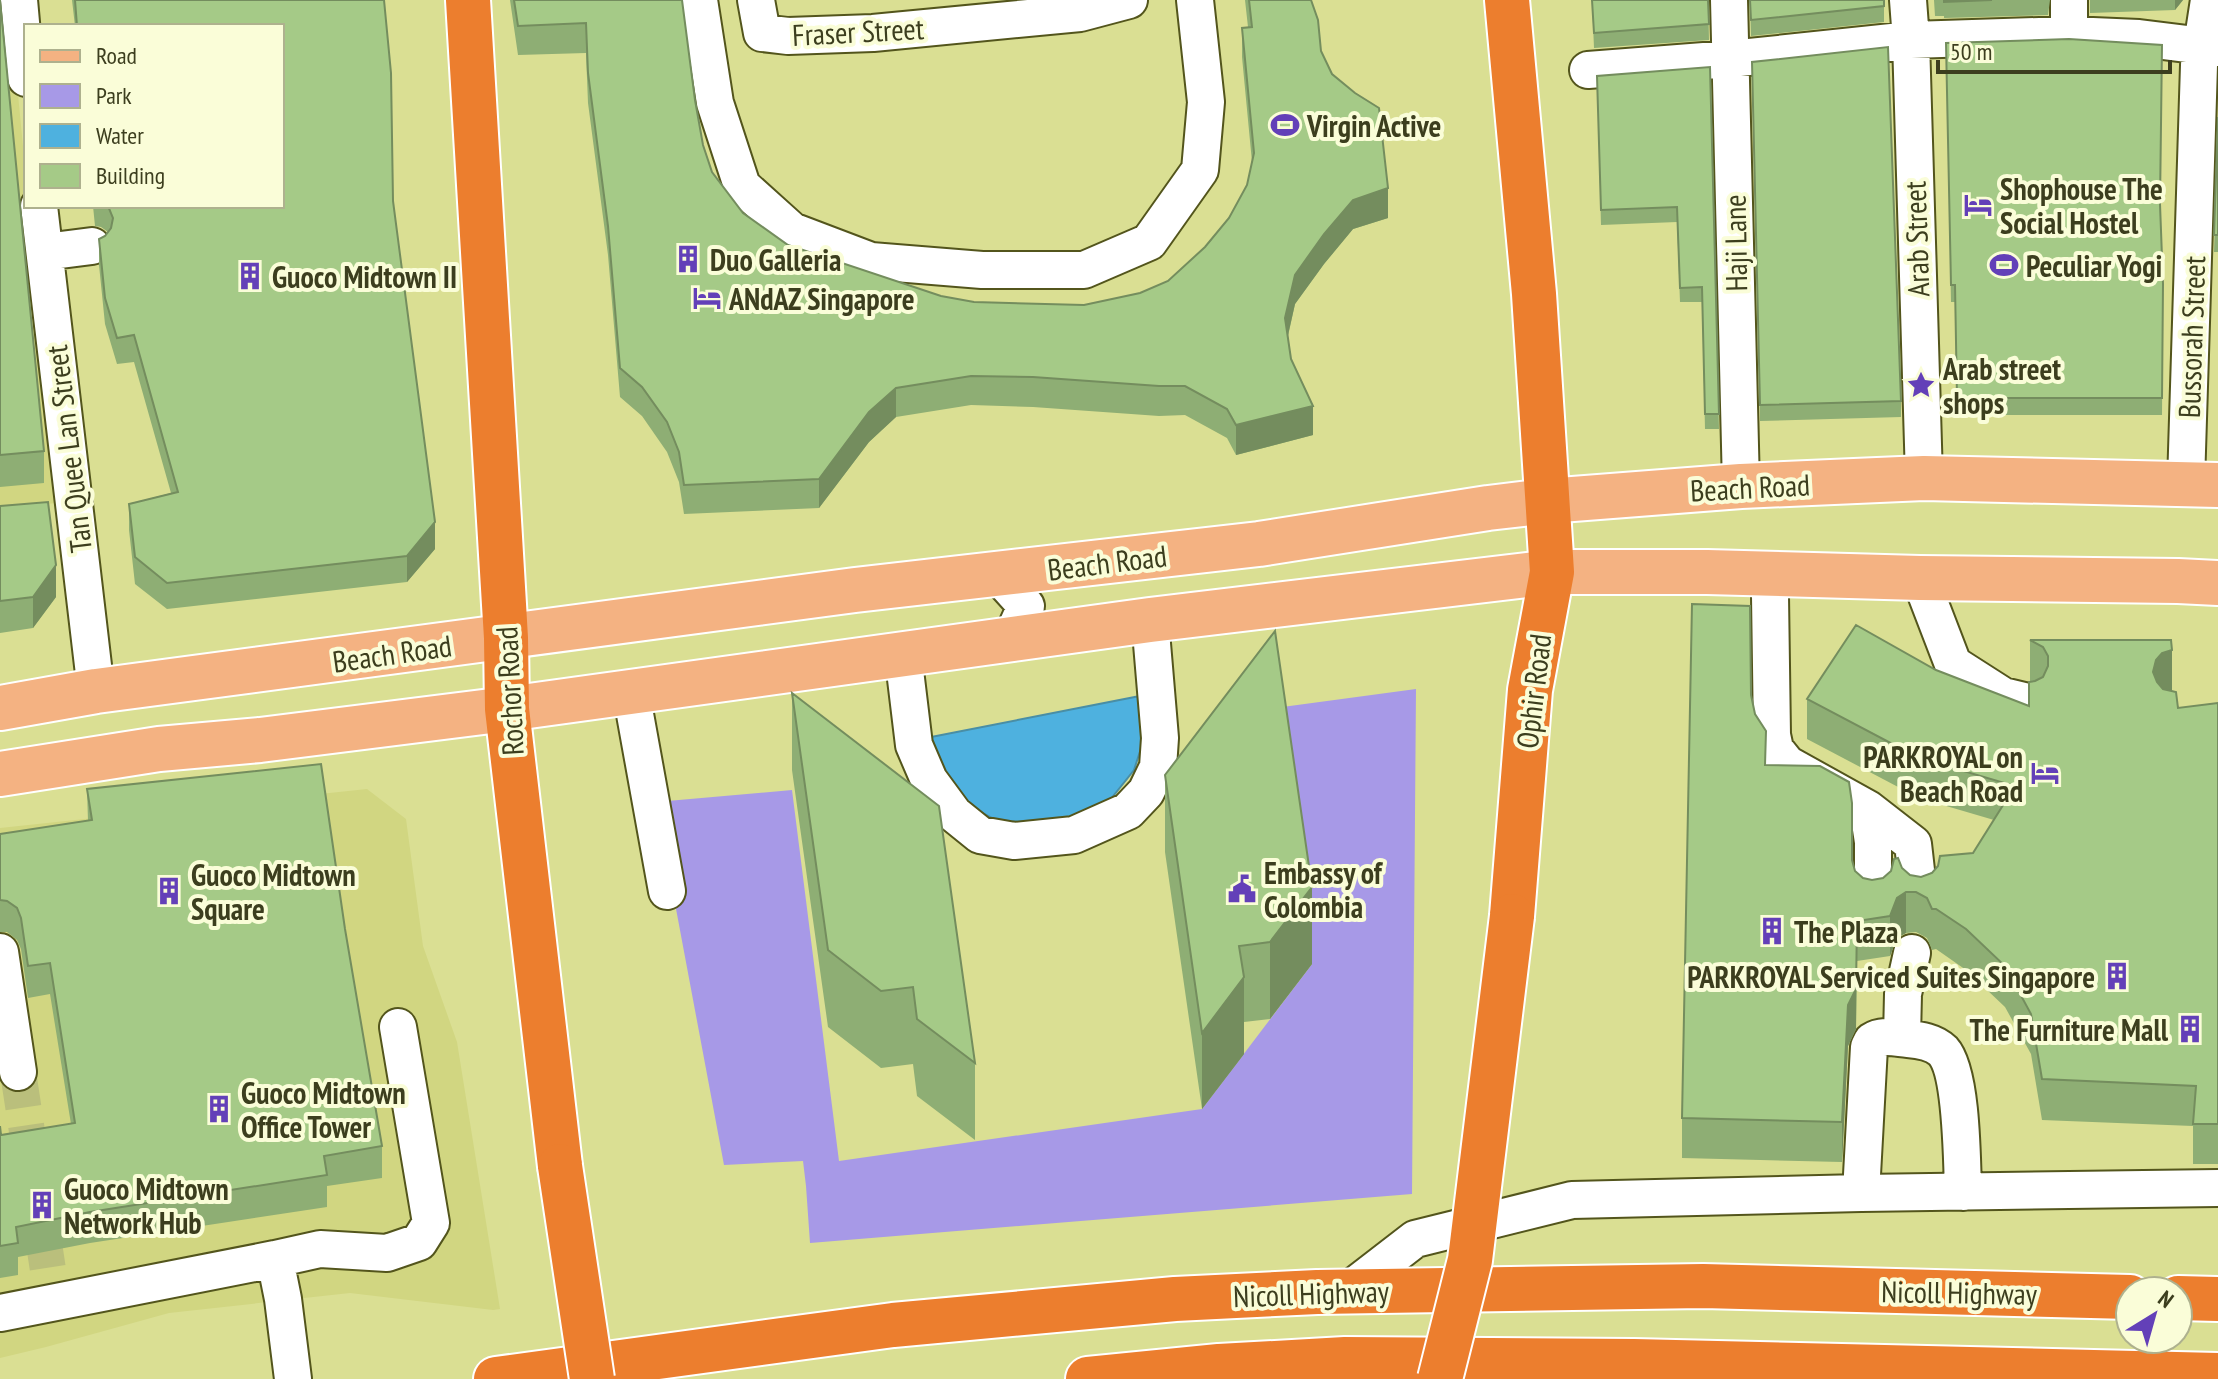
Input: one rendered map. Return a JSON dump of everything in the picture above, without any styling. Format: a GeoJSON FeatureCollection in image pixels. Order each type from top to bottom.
{"type":"FeatureCollection","features":[{"type":"Feature","properties":{"kind":"highway","name":"Rochor Road"},"geometry":{"type":"LineString","coordinates":[[468,0],[506,638],[507,709],[560,1166],[592,1379]]}},
{"type":"Feature","properties":{"kind":"highway","name":"Ophir Road"},"geometry":{"type":"LineString","coordinates":[[1440,1379],[1470,1260],[1512,916],[1530,690],[1552,572],[1534,294],[1507,0]]}},
{"type":"Feature","properties":{"kind":"highway","name":"Nicoll Highway"},"geometry":{"type":"LineString","coordinates":[[496,1379],[893,1325],[1175,1299],[1349,1290],[1703,1286],[2114,1297]]}},
{"type":"Feature","properties":{"kind":"highway"},"geometry":{"type":"LineString","coordinates":[[2194,1298],[2218,1299]]}},
{"type":"Feature","properties":{"kind":"highway"},"geometry":{"type":"LineString","coordinates":[[1088,1379],[1219,1366],[1345,1359],[1634,1361],[2218,1375]]}},
{"type":"Feature","properties":{"kind":"main road","name":"Beach Road"},"geometry":{"type":"LineString","coordinates":[[0,708],[96,691],[855,590],[1259,544],[1547,501],[1741,486],[1924,478],[2202,484]]}},
{"type":"Feature","properties":{"kind":"main road"},"geometry":{"type":"LineString","coordinates":[[0,774],[159,749],[260,740],[507,709],[1150,620],[1552,572],[1772,573],[2218,583]]}},
{"type":"Feature","properties":{"kind":"street"},"geometry":{"type":"LineString","coordinates":[[19,0],[24,56]]}},
{"type":"Feature","properties":{"kind":"street"},"geometry":{"type":"LineString","coordinates":[[699,0],[715,103],[742,186],[792,231],[871,261],[982,270],[1084,270],[1149,242],[1200,170],[1206,102],[1195,0]]}},
{"type":"Feature","properties":{"kind":"street","name":"Fraser Street"},"geometry":{"type":"LineString","coordinates":[[756,0],[762,33],[788,36],[873,33],[1080,13],[1129,0]]}},
{"type":"Feature","properties":{"kind":"street","name":"Haji Lane"},"geometry":{"type":"LineString","coordinates":[[1729,0],[1741,486]]}},
{"type":"Feature","properties":{"kind":"street","name":"Arab Street"},"geometry":{"type":"LineString","coordinates":[[1908,0],[1924,478]]}},
{"type":"Feature","properties":{"kind":"street","name":"Bussorah Street"},"geometry":{"type":"LineString","coordinates":[[2202,484],[2205,291],[2195,166],[2210,46],[2209,0]]}},
{"type":"Feature","properties":{"kind":"street"},"geometry":{"type":"LineString","coordinates":[[1588,70],[1911,40],[2069,18],[2139,38],[2210,46]]}},
{"type":"Feature","properties":{"kind":"street","name":"Tan Quee Lan Street"},"geometry":{"type":"LineString","coordinates":[[39,208],[45,252],[57,511],[96,691]]}},
{"type":"Feature","properties":{"kind":"street"},"geometry":{"type":"LineString","coordinates":[[45,252],[92,246]]}},
{"type":"Feature","properties":{"kind":"street"},"geometry":{"type":"LineString","coordinates":[[1772,573],[1772,735],[1775,749],[1787,764],[1868,809],[1913,844],[1919,897]]}},
{"type":"Feature","properties":{"kind":"street"},"geometry":{"type":"LineString","coordinates":[[998,575],[1026,606],[1011,639]]}},
{"type":"Feature","properties":{"kind":"street"},"geometry":{"type":"LineString","coordinates":[[1920,578],[1953,664],[2003,696],[2028,702]]}},
{"type":"Feature","properties":{"kind":"street"},"geometry":{"type":"LineString","coordinates":[[903,654],[914,745],[929,780],[954,814],[980,835],[1014,841],[1074,835],[1128,811],[1146,792],[1158,767],[1160,738],[1150,620]]}},
{"type":"Feature","properties":{"kind":"street"},"geometry":{"type":"LineString","coordinates":[[631,692],[667,891]]}},
{"type":"Feature","properties":{"kind":"street"},"geometry":{"type":"LineString","coordinates":[[1868,809],[1873,842],[1873,900]]}},
{"type":"Feature","properties":{"kind":"street"},"geometry":{"type":"LineString","coordinates":[[0,952],[18,1072]]}},
{"type":"Feature","properties":{"kind":"street"},"geometry":{"type":"LineString","coordinates":[[1898,955],[1903,994],[1902,1038]]}},
{"type":"Feature","properties":{"kind":"street"},"geometry":{"type":"LineString","coordinates":[[0,1313],[320,1249],[387,1253],[419,1242],[431,1223],[398,1027]]}},
{"type":"Feature","properties":{"kind":"street"},"geometry":{"type":"LineString","coordinates":[[1861,1193],[1860,1074],[1872,1041],[1881,1036],[1921,1040],[1935,1045],[1948,1059],[1959,1105],[1963,1192]]}},
{"type":"Feature","properties":{"kind":"street"},"geometry":{"type":"LineString","coordinates":[[1349,1290],[1415,1239],[1572,1200],[2218,1188]]}},
{"type":"Feature","properties":{"kind":"street"},"geometry":{"type":"LineString","coordinates":[[275,1259],[293,1379]]}},
{"type":"Feature","properties":{"kind":"shaded area"},"geometry":{"type":"Polygon","coordinates":[[[0,0],[9,0],[24,157],[24,208],[56,503],[0,509],[0,0]]]}},
{"type":"Feature","properties":{"kind":"shaded area"},"geometry":{"type":"Polygon","coordinates":[[[367,789],[406,819],[423,946],[457,1042],[500,1309],[350,1293],[169,1313],[0,1358],[0,828],[367,789]]]}},
{"type":"Feature","properties":{"kind":"green space"},"geometry":{"type":"Polygon","coordinates":[[[1416,689],[1412,1194],[810,1243],[803,1161],[724,1165],[656,802],[792,790],[839,1161],[1202,1109],[1312,964],[1275,708],[1416,689]]]}},
{"type":"Feature","properties":{"kind":"water"},"geometry":{"type":"Polygon","coordinates":[[[1145,695],[1146,733],[1134,770],[1110,800],[1078,820],[1002,823],[968,806],[943,780],[926,738],[1145,695]]]}},
{"type":"Feature","properties":{"kind":"building"},"geometry":{"type":"Polygon","coordinates":[[[0,0],[44,451],[0,455],[0,0]]]}},
{"type":"Feature","properties":{"kind":"building","name":"Guoco Midtown II"},"geometry":{"type":"Polygon","coordinates":[[[75,0],[384,0],[391,73],[393,201],[435,522],[407,556],[167,583],[135,557],[129,504],[178,492],[134,335],[117,338],[105,298],[99,239],[111,228],[113,218],[109,208],[284,208],[284,24],[77,24],[75,0]]]}},
{"type":"Feature","properties":{"kind":"building","name":"Duo Galleria"},"geometry":{"type":"Polygon","coordinates":[[[514,0],[682,0],[695,100],[703,145],[712,172],[743,213],[788,245],[941,296],[974,302],[1084,305],[1140,293],[1168,281],[1205,247],[1229,218],[1247,185],[1254,153],[1242,28],[1252,27],[1249,0],[1311,0],[1318,20],[1321,51],[1332,74],[1379,108],[1388,188],[1353,200],[1295,275],[1285,318],[1291,359],[1313,406],[1236,425],[1227,409],[1185,386],[971,376],[896,388],[869,412],[819,479],[684,485],[679,452],[667,422],[642,387],[620,368],[608,226],[588,73],[586,23],[518,26],[514,0]]]}},
{"type":"Feature","properties":{"kind":"building"},"geometry":{"type":"Polygon","coordinates":[[[1592,0],[1708,0],[1709,24],[1594,33],[1592,0]]]}},
{"type":"Feature","properties":{"kind":"building"},"geometry":{"type":"Polygon","coordinates":[[[1750,0],[1884,0],[1884,6],[1751,20],[1750,0]]]}},
{"type":"Feature","properties":{"kind":"building"},"geometry":{"type":"Polygon","coordinates":[[[1944,0],[1992,0],[1944,2],[1944,0]]]}},
{"type":"Feature","properties":{"kind":"building"},"geometry":{"type":"Polygon","coordinates":[[[2069,39],[2162,45],[2162,398],[1957,398],[1955,285],[1951,285],[1946,43],[2069,39]]]}},
{"type":"Feature","properties":{"kind":"building"},"geometry":{"type":"Polygon","coordinates":[[[1888,47],[1901,401],[1760,405],[1752,62],[1888,47]]]}},
{"type":"Feature","properties":{"kind":"building"},"geometry":{"type":"Polygon","coordinates":[[[1710,67],[1719,414],[1705,414],[1702,287],[1680,288],[1677,207],[1601,210],[1597,76],[1710,67]]]}},
{"type":"Feature","properties":{"kind":"building"},"geometry":{"type":"Polygon","coordinates":[[[2218,117],[2218,235],[2214,235],[2218,117]]]}},
{"type":"Feature","properties":{"kind":"building"},"geometry":{"type":"Polygon","coordinates":[[[48,502],[56,565],[33,597],[0,601],[0,506],[48,502]]]}},
{"type":"Feature","properties":{"kind":"building"},"geometry":{"type":"Polygon","coordinates":[[[1692,604],[1750,606],[1751,695],[1755,714],[1766,731],[1765,765],[1820,766],[1849,782],[1852,860],[1855,871],[1863,878],[1872,880],[1883,878],[1891,871],[1894,859],[1898,858],[1902,868],[1910,875],[1921,877],[1932,873],[1938,866],[1940,856],[1973,853],[2015,786],[1919,758],[1807,699],[1856,625],[1936,670],[2029,706],[2029,682],[2043,677],[2048,666],[2048,656],[2043,647],[2030,640],[2171,640],[2172,650],[2162,653],[2156,660],[2153,672],[2157,682],[2163,689],[2176,692],[2178,708],[2218,703],[2218,1124],[2193,1124],[2196,1086],[2042,1079],[2031,1014],[2005,966],[1966,929],[1932,909],[1927,898],[1916,892],[1906,892],[1897,898],[1890,916],[1857,921],[1856,989],[1848,1005],[1842,1122],[1682,1118],[1692,604]]]}},
{"type":"Feature","properties":{"kind":"building"},"geometry":{"type":"Polygon","coordinates":[[[1275,631],[1312,887],[1270,942],[1239,946],[1244,977],[1202,1033],[1165,775],[1275,631]]]}},
{"type":"Feature","properties":{"kind":"building"},"geometry":{"type":"Polygon","coordinates":[[[792,693],[939,806],[975,1063],[917,1019],[913,987],[881,991],[828,950],[792,693]]]}},
{"type":"Feature","properties":{"kind":"building"},"geometry":{"type":"Polygon","coordinates":[[[321,764],[382,1146],[324,1156],[327,1175],[90,1212],[16,1227],[18,1243],[0,1246],[0,1126],[1,1135],[75,1123],[50,963],[28,966],[17,908],[0,900],[0,834],[92,820],[87,789],[321,764]]]}},
{"type":"Feature","properties":{"kind":"tunnel"},"geometry":{"type":"LineString","coordinates":[[18,1072],[53,1303]]}},
{"type":"Feature","properties":{"kind":"place","name":"Virgin Active"},"geometry":{"type":"Point","coordinates":[1285,125]}},
{"type":"Feature","properties":{"kind":"place","name":"Shophouse The Social Hostel"},"geometry":{"type":"Point","coordinates":[1978,205]}},
{"type":"Feature","properties":{"kind":"place","name":"Duo Galleria"},"geometry":{"type":"Point","coordinates":[688,259]}},
{"type":"Feature","properties":{"kind":"place","name":"Peculiar Yogi"},"geometry":{"type":"Point","coordinates":[2004,265]}},
{"type":"Feature","properties":{"kind":"place","name":"Guoco Midtown II"},"geometry":{"type":"Point","coordinates":[250,276]}},
{"type":"Feature","properties":{"kind":"place","name":"ANdAZ Singapore"},"geometry":{"type":"Point","coordinates":[707,298]}},
{"type":"Feature","properties":{"kind":"place","name":"Arab street shops"},"geometry":{"type":"Point","coordinates":[1921,385]}},
{"type":"Feature","properties":{"kind":"place","name":"PARKROYAL on Beach Road"},"geometry":{"type":"Point","coordinates":[2045,773]}},
{"type":"Feature","properties":{"kind":"place","name":"Embassy of Colombia"},"geometry":{"type":"Point","coordinates":[1242,889]}},
{"type":"Feature","properties":{"kind":"place","name":"Guoco Midtown Square"},"geometry":{"type":"Point","coordinates":[169,891]}},
{"type":"Feature","properties":{"kind":"place","name":"The Plaza"},"geometry":{"type":"Point","coordinates":[1772,931]}},
{"type":"Feature","properties":{"kind":"place","name":"PARKROYAL Serviced Suites Singapore"},"geometry":{"type":"Point","coordinates":[2117,976]}},
{"type":"Feature","properties":{"kind":"place","name":"The Furniture Mall"},"geometry":{"type":"Point","coordinates":[2190,1029]}},
{"type":"Feature","properties":{"kind":"place","name":"Guoco Midtown Office Tower"},"geometry":{"type":"Point","coordinates":[219,1109]}},
{"type":"Feature","properties":{"kind":"place","name":"Guoco Midtown Network Hub"},"geometry":{"type":"Point","coordinates":[42,1205]}}]}
